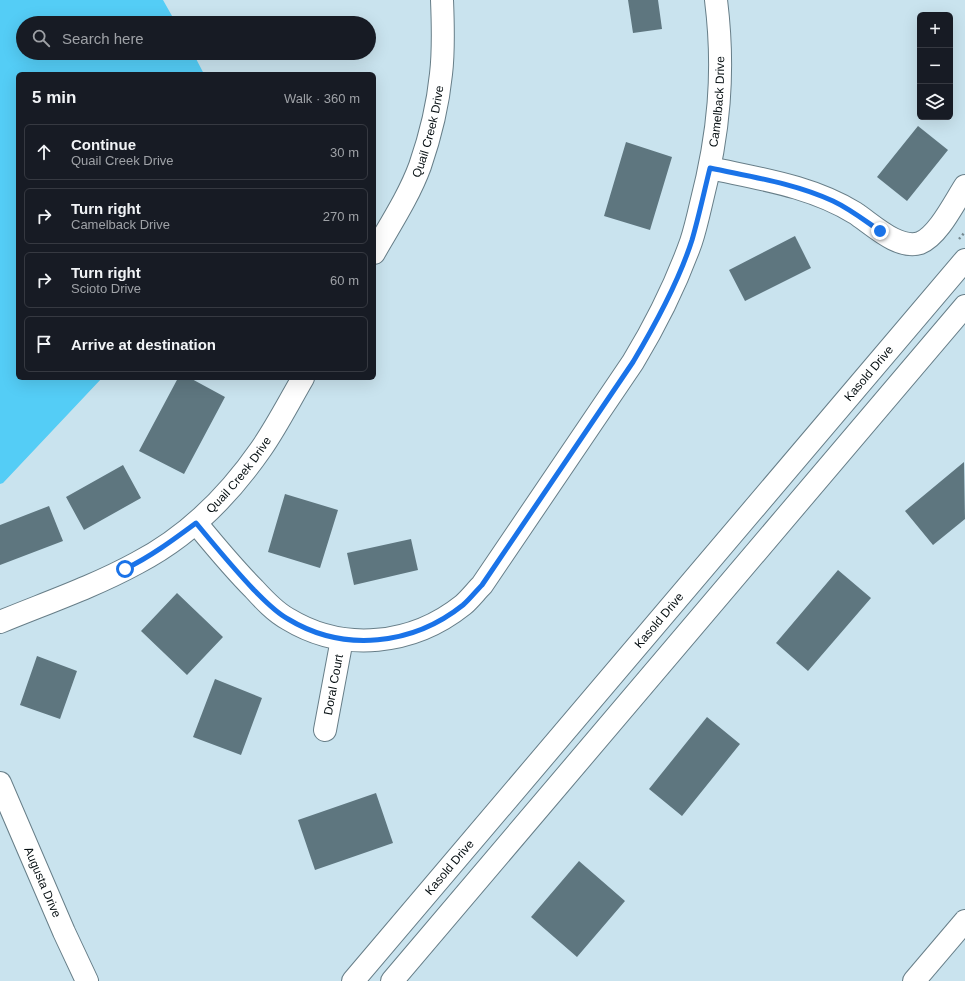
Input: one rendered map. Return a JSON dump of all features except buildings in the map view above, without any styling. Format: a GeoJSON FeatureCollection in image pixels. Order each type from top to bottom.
{"type":"FeatureCollection","features":[{"type":"Feature","properties":{"kind":"street","name":"Quail Creek Drive"},"geometry":{"type":"LineString","coordinates":[[376,250],[406,197],[420,167],[427,143],[436,105],[441,73],[443,34],[442,0]]}},
{"type":"Feature","properties":{"kind":"street","name":"Camelback Drive"},"geometry":{"type":"LineString","coordinates":[[196,523],[238,574],[266,602],[287,619],[312,631],[342,639],[371,641],[393,638],[424,629],[464,604],[482,585],[633,362],[651,331],[673,286],[691,241],[710,168],[719,106],[721,74],[719,20],[716,0]]}},
{"type":"Feature","properties":{"kind":"street"},"geometry":{"type":"LineString","coordinates":[[710,168],[785,184],[809,191],[833,201],[856,214],[895,240],[908,244],[919,243],[930,236],[938,228],[965,186]]}},
{"type":"Feature","properties":{"kind":"street","name":"Kasold Drive"},"geometry":{"type":"LineString","coordinates":[[353,981],[965,260]]}},
{"type":"Feature","properties":{"kind":"street"},"geometry":{"type":"LineString","coordinates":[[392,981],[965,306]]}},
{"type":"Feature","properties":{"kind":"street","name":"Quail Creek Drive"},"geometry":{"type":"LineString","coordinates":[[0,622],[99,582],[138,563],[167,545],[196,523],[218,502],[261,449],[302,380]]}},
{"type":"Feature","properties":{"kind":"street","name":"Doral Court"},"geometry":{"type":"LineString","coordinates":[[325,730],[342,639]]}},
{"type":"Feature","properties":{"kind":"street","name":"Augusta Drive"},"geometry":{"type":"LineString","coordinates":[[0,783],[64,932],[87,981]]}},
{"type":"Feature","properties":{"kind":"street"},"geometry":{"type":"LineString","coordinates":[[914,981],[965,920]]}},
{"type":"Feature","properties":{"kind":"shaded area"},"geometry":{"type":"Polygon","coordinates":[[[0,0],[163,0],[172,16],[16,16],[16,60],[197,60],[203,72],[16,72],[16,380],[100,380],[3,483],[0,484],[0,0]]]}},
{"type":"Feature","properties":{"kind":"route"},"geometry":{"type":"LineString","coordinates":[[125,569],[138,563],[167,545],[196,523],[238,574],[266,602],[287,619],[312,631],[342,639],[371,641],[393,638],[424,629],[464,604],[482,585],[633,362],[651,331],[673,286],[691,241],[710,168],[785,184],[809,191],[833,201],[856,214],[880,231]]}}]}
